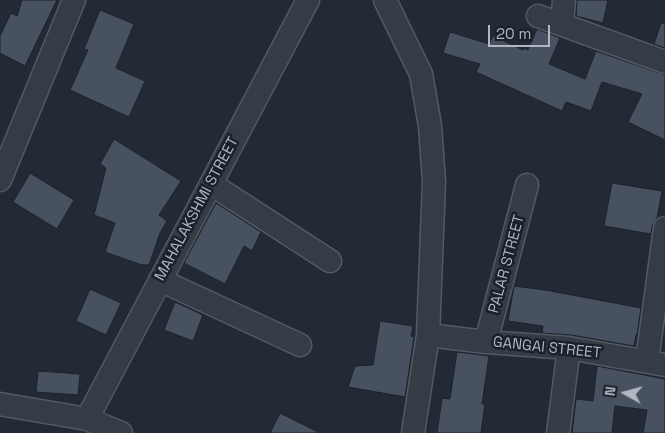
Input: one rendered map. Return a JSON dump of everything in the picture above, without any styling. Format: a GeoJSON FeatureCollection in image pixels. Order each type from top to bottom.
{"type":"FeatureCollection","features":[{"type":"Feature","properties":{"kind":"street"},"geometry":{"type":"LineString","coordinates":[[0,180],[74,0]]}},
{"type":"Feature","properties":{"kind":"street","name":"MAHALAKSHMI STREET"},"geometry":{"type":"LineString","coordinates":[[87,418],[308,0]]}},
{"type":"Feature","properties":{"kind":"street"},"geometry":{"type":"LineString","coordinates":[[385,0],[422,74],[430,126],[434,182],[428,335],[413,433]]}},
{"type":"Feature","properties":{"kind":"street"},"geometry":{"type":"LineString","coordinates":[[562,24],[564,0]]}},
{"type":"Feature","properties":{"kind":"street"},"geometry":{"type":"LineString","coordinates":[[538,16],[665,62]]}},
{"type":"Feature","properties":{"kind":"street"},"geometry":{"type":"LineString","coordinates":[[210,184],[330,261]]}},
{"type":"Feature","properties":{"kind":"street","name":"PALAR STREET"},"geometry":{"type":"LineString","coordinates":[[486,342],[527,185]]}},
{"type":"Feature","properties":{"kind":"street"},"geometry":{"type":"LineString","coordinates":[[656,363],[665,228]]}},
{"type":"Feature","properties":{"kind":"street"},"geometry":{"type":"LineString","coordinates":[[160,280],[300,345]]}},
{"type":"Feature","properties":{"kind":"street","name":"GANGAI STREET"},"geometry":{"type":"LineString","coordinates":[[428,335],[486,342],[569,348],[656,363]]}},
{"type":"Feature","properties":{"kind":"street"},"geometry":{"type":"LineString","coordinates":[[558,433],[569,348]]}},
{"type":"Feature","properties":{"kind":"street"},"geometry":{"type":"LineString","coordinates":[[0,404],[87,418],[121,433]]}},
{"type":"Feature","properties":{"kind":"building"},"geometry":{"type":"Polygon","coordinates":[[[22,0],[57,0],[25,66],[0,53],[0,36],[11,13],[17,16],[22,0]]]}},
{"type":"Feature","properties":{"kind":"building"},"geometry":{"type":"Polygon","coordinates":[[[577,0],[608,0],[603,23],[576,16],[577,0]]]}},
{"type":"Feature","properties":{"kind":"building"},"geometry":{"type":"Polygon","coordinates":[[[100,10],[134,24],[116,68],[145,81],[129,117],[70,90],[88,50],[84,49],[100,10]]]}},
{"type":"Feature","properties":{"kind":"building"},"geometry":{"type":"Polygon","coordinates":[[[661,23],[665,23],[665,48],[654,44],[661,23]]]}},
{"type":"Feature","properties":{"kind":"building"},"geometry":{"type":"Polygon","coordinates":[[[537,29],[560,38],[549,64],[585,79],[596,51],[665,75],[665,140],[628,122],[642,94],[602,82],[591,111],[566,102],[562,111],[476,72],[480,64],[443,53],[450,32],[489,44],[493,36],[523,50],[524,48],[528,50],[537,29]]]}},
{"type":"Feature","properties":{"kind":"building"},"geometry":{"type":"Polygon","coordinates":[[[114,139],[181,181],[159,215],[167,221],[160,233],[149,265],[142,265],[105,252],[115,223],[94,215],[106,168],[100,164],[114,139]]]}},
{"type":"Feature","properties":{"kind":"building"},"geometry":{"type":"Polygon","coordinates":[[[30,173],[74,200],[57,229],[13,202],[30,173]]]}},
{"type":"Feature","properties":{"kind":"building"},"geometry":{"type":"Polygon","coordinates":[[[612,183],[662,191],[657,218],[652,226],[651,234],[604,226],[612,183]]]}},
{"type":"Feature","properties":{"kind":"building"},"geometry":{"type":"Polygon","coordinates":[[[216,203],[261,232],[252,251],[244,246],[225,284],[184,263],[216,203]]]}},
{"type":"Feature","properties":{"kind":"building"},"geometry":{"type":"Polygon","coordinates":[[[514,286],[641,308],[634,346],[571,335],[542,333],[543,326],[508,321],[514,286]]]}},
{"type":"Feature","properties":{"kind":"building"},"geometry":{"type":"Polygon","coordinates":[[[90,289],[121,303],[106,335],[76,321],[90,289]]]}},
{"type":"Feature","properties":{"kind":"building"},"geometry":{"type":"Polygon","coordinates":[[[175,302],[203,315],[193,341],[164,330],[175,302]]]}},
{"type":"Feature","properties":{"kind":"building"},"geometry":{"type":"Polygon","coordinates":[[[380,321],[413,326],[411,336],[414,337],[405,397],[348,387],[355,366],[373,365],[380,321]]]}},
{"type":"Feature","properties":{"kind":"building"},"geometry":{"type":"Polygon","coordinates":[[[457,352],[489,356],[482,404],[485,404],[481,433],[437,433],[442,398],[450,399],[457,352]]]}},
{"type":"Feature","properties":{"kind":"building"},"geometry":{"type":"Polygon","coordinates":[[[597,366],[665,379],[665,433],[643,433],[647,410],[615,406],[612,433],[572,433],[576,399],[593,401],[597,366]]]}},
{"type":"Feature","properties":{"kind":"building"},"geometry":{"type":"Polygon","coordinates":[[[38,371],[80,374],[78,395],[36,392],[38,371]]]}},
{"type":"Feature","properties":{"kind":"building"},"geometry":{"type":"Polygon","coordinates":[[[280,413],[320,433],[270,433],[280,413]]]}}]}
